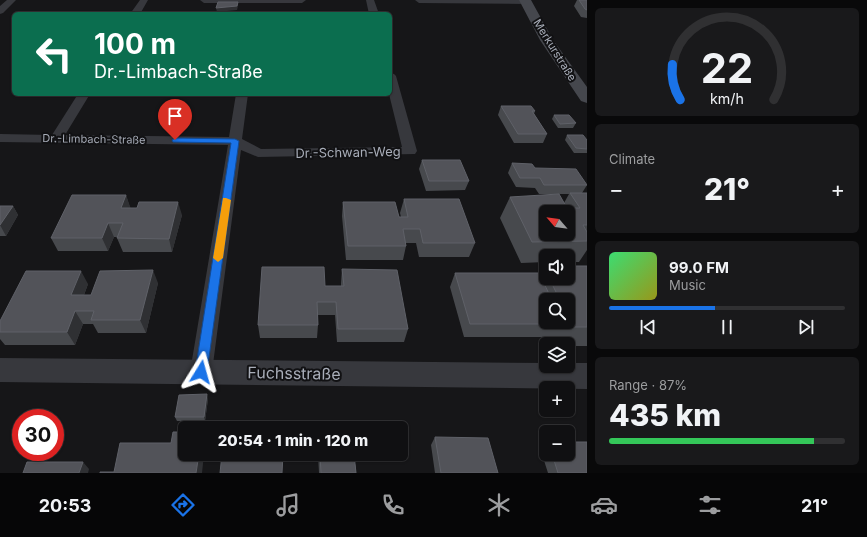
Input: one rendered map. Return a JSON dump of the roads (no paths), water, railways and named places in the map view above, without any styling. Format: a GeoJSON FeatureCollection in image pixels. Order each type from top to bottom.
{"type":"FeatureCollection","features":[{"type":"Feature","properties":{"kind":"main road","name":"Merkurstraße"},"geometry":{"type":"LineString","coordinates":[[526,0],[547,40],[587,98]]}},
{"type":"Feature","properties":{"kind":"street"},"geometry":{"type":"LineString","coordinates":[[0,11],[12,0]]}},
{"type":"Feature","properties":{"kind":"street"},"geometry":{"type":"LineString","coordinates":[[136,12],[144,0]]}},
{"type":"Feature","properties":{"kind":"street"},"geometry":{"type":"LineString","coordinates":[[205,0],[256,4],[302,0]]}},
{"type":"Feature","properties":{"kind":"street"},"geometry":{"type":"LineString","coordinates":[[370,0],[373,12]]}},
{"type":"Feature","properties":{"kind":"street"},"geometry":{"type":"LineString","coordinates":[[419,0],[526,0]]}},
{"type":"Feature","properties":{"kind":"street","name":"Dr.-Schwan-Weg"},"geometry":{"type":"LineString","coordinates":[[235,141],[258,153],[410,152],[392,84]]}},
{"type":"Feature","properties":{"kind":"street"},"geometry":{"type":"LineString","coordinates":[[56,139],[83,96]]}},
{"type":"Feature","properties":{"kind":"street"},"geometry":{"type":"LineString","coordinates":[[201,372],[242,96]]}},
{"type":"Feature","properties":{"kind":"street","name":"Dr.-Limbach-Straße"},"geometry":{"type":"LineString","coordinates":[[0,138],[235,141]]}},
{"type":"Feature","properties":{"kind":"street","name":"Fuchsstraße"},"geometry":{"type":"LineString","coordinates":[[0,370],[587,376]]}}]}
